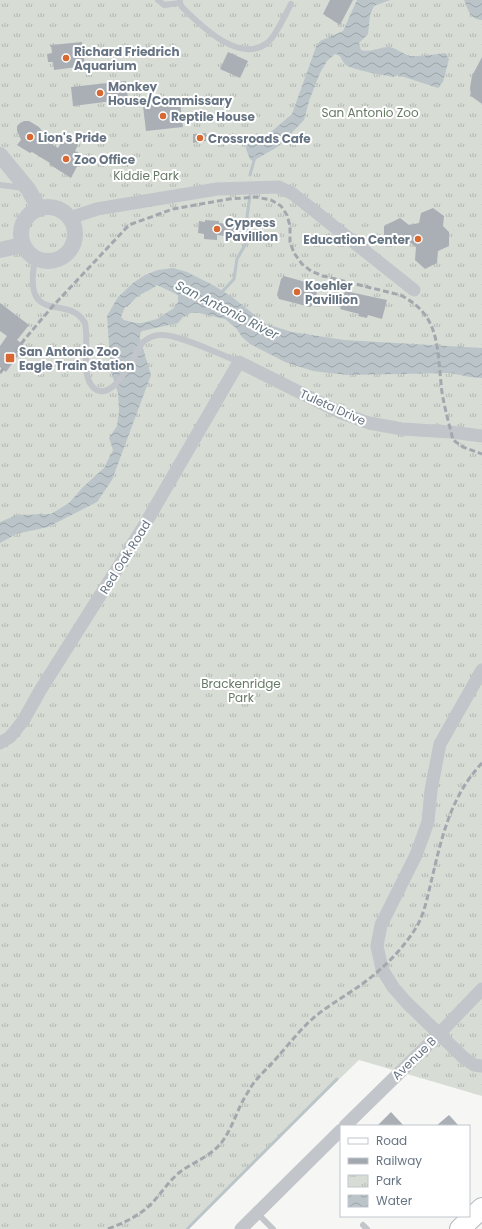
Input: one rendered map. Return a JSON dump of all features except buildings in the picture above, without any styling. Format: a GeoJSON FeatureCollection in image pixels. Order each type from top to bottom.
{"type":"FeatureCollection","features":[{"type":"Feature","properties":{"kind":"main road"},"geometry":{"type":"LineString","coordinates":[[460,1229],[475,1211]]}},
{"type":"Feature","properties":{"kind":"street"},"geometry":{"type":"LineString","coordinates":[[0,156],[28,189],[39,208]]}},
{"type":"Feature","properties":{"kind":"street"},"geometry":{"type":"LineString","coordinates":[[70,218],[97,209],[216,189],[279,187],[293,194],[414,290]]}},
{"type":"Feature","properties":{"kind":"street"},"geometry":{"type":"LineString","coordinates":[[52,207],[64,212],[70,218],[75,229],[76,236],[71,250],[66,255],[53,262],[46,262],[35,259],[22,245],[20,236],[21,227],[31,212],[39,208],[52,207]]}},
{"type":"Feature","properties":{"kind":"street"},"geometry":{"type":"LineString","coordinates":[[0,250],[22,245]]}},
{"type":"Feature","properties":{"kind":"street","name":"Tuleta Drive"},"geometry":{"type":"LineString","coordinates":[[238,362],[341,413],[369,423],[402,429],[451,432],[482,436]]}},
{"type":"Feature","properties":{"kind":"street","name":"Red Oak Road"},"geometry":{"type":"LineString","coordinates":[[0,743],[10,737],[23,721],[41,689],[144,526],[238,362]]}},
{"type":"Feature","properties":{"kind":"street"},"geometry":{"type":"LineString","coordinates":[[482,670],[440,744],[431,790],[428,822],[416,855],[381,925],[377,946],[382,969],[393,987],[407,1003],[464,1058],[474,1065],[482,1066]]}},
{"type":"Feature","properties":{"kind":"street","name":"Avenue B"},"geometry":{"type":"LineString","coordinates":[[346,1125],[439,1034],[482,989]]}},
{"type":"Feature","properties":{"kind":"street"},"geometry":{"type":"LineString","coordinates":[[241,1229],[340,1131]]}},
{"type":"Feature","properties":{"kind":"lane"},"geometry":{"type":"LineString","coordinates":[[158,0],[164,5],[180,2],[182,7],[205,30],[235,48],[255,50],[268,43],[291,4]]}},
{"type":"Feature","properties":{"kind":"lane"},"geometry":{"type":"LineString","coordinates":[[0,185],[28,189]]}},
{"type":"Feature","properties":{"kind":"lane"},"geometry":{"type":"LineString","coordinates":[[35,259],[33,279],[34,292],[37,299],[41,303],[48,306],[72,311],[85,323],[86,371],[92,387],[97,390],[106,390],[115,385],[146,338],[160,334],[178,338],[238,362]]}},
{"type":"Feature","properties":{"kind":"lane"},"geometry":{"type":"LineString","coordinates":[[257,1213],[273,1229]]}},
{"type":"Feature","properties":{"kind":"green space","name":"Brackenridge Park"},"geometry":{"type":"Polygon","coordinates":[[[0,0],[482,0],[482,1096],[359,1060],[185,1229],[0,1229],[0,0]]]}},
{"type":"Feature","properties":{"kind":"water"},"geometry":{"type":"Polygon","coordinates":[[[357,0],[390,0],[374,6],[370,15],[368,34],[359,43],[361,50],[368,51],[389,47],[410,56],[445,53],[449,59],[443,82],[438,88],[398,75],[393,77],[361,70],[346,65],[339,56],[335,54],[327,61],[320,73],[309,101],[304,120],[279,146],[253,161],[250,159],[246,149],[247,143],[265,137],[292,114],[316,47],[320,41],[343,31],[357,0]]]}},
{"type":"Feature","properties":{"kind":"water"},"geometry":{"type":"Polygon","coordinates":[[[464,0],[482,0],[482,20],[472,16],[464,0]]]}},
{"type":"Feature","properties":{"kind":"water","name":"San Antonio River"},"geometry":{"type":"Polygon","coordinates":[[[173,268],[187,272],[213,285],[232,297],[266,324],[292,332],[344,340],[482,348],[482,378],[450,373],[347,375],[313,371],[285,362],[250,344],[242,337],[236,328],[225,319],[199,313],[191,313],[183,317],[178,323],[142,331],[139,335],[151,375],[112,480],[97,502],[48,527],[16,534],[0,543],[0,522],[17,515],[51,514],[69,503],[83,487],[104,468],[113,450],[109,438],[117,426],[119,411],[118,393],[111,372],[107,316],[118,297],[133,283],[145,275],[158,270],[173,268]],[[157,285],[138,296],[125,307],[121,317],[124,320],[136,323],[157,319],[174,308],[178,302],[178,295],[157,285]]]}},
{"type":"Feature","properties":{"kind":"waterway"},"geometry":{"type":"LineString","coordinates":[[250,175],[255,157]]}},
{"type":"Feature","properties":{"kind":"waterway","name":"San Antonio River"},"geometry":{"type":"LineString","coordinates":[[221,293],[234,279],[237,259],[245,245],[248,235],[247,217],[250,195]]}},
{"type":"Feature","properties":{"kind":"waterway"},"geometry":{"type":"LineString","coordinates":[[187,1229],[337,1079]]}},
{"type":"Feature","properties":{"kind":"railway"},"geometry":{"type":"LineString","coordinates":[[0,373],[24,340],[52,307],[129,225],[173,209],[229,199],[256,197],[271,200],[281,206],[287,215],[290,226],[290,242],[294,253],[302,264],[311,271],[323,276],[400,295],[422,311],[429,321],[437,343],[443,397],[453,440],[463,447],[482,454]]}},
{"type":"Feature","properties":{"kind":"railway"},"geometry":{"type":"LineString","coordinates":[[108,1229],[138,1215],[153,1202],[180,1172],[220,1145],[250,1088],[301,1030],[318,1014],[378,972],[406,942],[417,926],[422,915],[449,817],[463,789],[471,776],[482,763]]}},
{"type":"Feature","properties":{"kind":"place","name":"Richard Friedrich Aquarium"},"geometry":{"type":"Point","coordinates":[66,58]}},
{"type":"Feature","properties":{"kind":"place","name":"Monkey House/Commissary"},"geometry":{"type":"Point","coordinates":[100,93]}},
{"type":"Feature","properties":{"kind":"place","name":"Reptile House"},"geometry":{"type":"Point","coordinates":[163,116]}},
{"type":"Feature","properties":{"kind":"place","name":"Lion's Pride"},"geometry":{"type":"Point","coordinates":[30,137]}},
{"type":"Feature","properties":{"kind":"place","name":"Crossroads Cafe"},"geometry":{"type":"Point","coordinates":[200,138]}},
{"type":"Feature","properties":{"kind":"place","name":"Zoo Office"},"geometry":{"type":"Point","coordinates":[66,159]}},
{"type":"Feature","properties":{"kind":"place","name":"Cypress Pavillion"},"geometry":{"type":"Point","coordinates":[217,229]}},
{"type":"Feature","properties":{"kind":"place","name":"Education Center"},"geometry":{"type":"Point","coordinates":[418,239]}},
{"type":"Feature","properties":{"kind":"place","name":"Koehler Pavillion"},"geometry":{"type":"Point","coordinates":[297,292]}},
{"type":"Feature","properties":{"kind":"place","name":"San Antonio Zoo Eagle Train Station"},"geometry":{"type":"Point","coordinates":[10,358]}},
{"type":"Feature","properties":{"kind":"park label","name":"San Antonio Zoo"},"geometry":{"type":"Point","coordinates":[370,112]}},
{"type":"Feature","properties":{"kind":"park label","name":"Kiddie Park"},"geometry":{"type":"Point","coordinates":[146,175]}}]}
